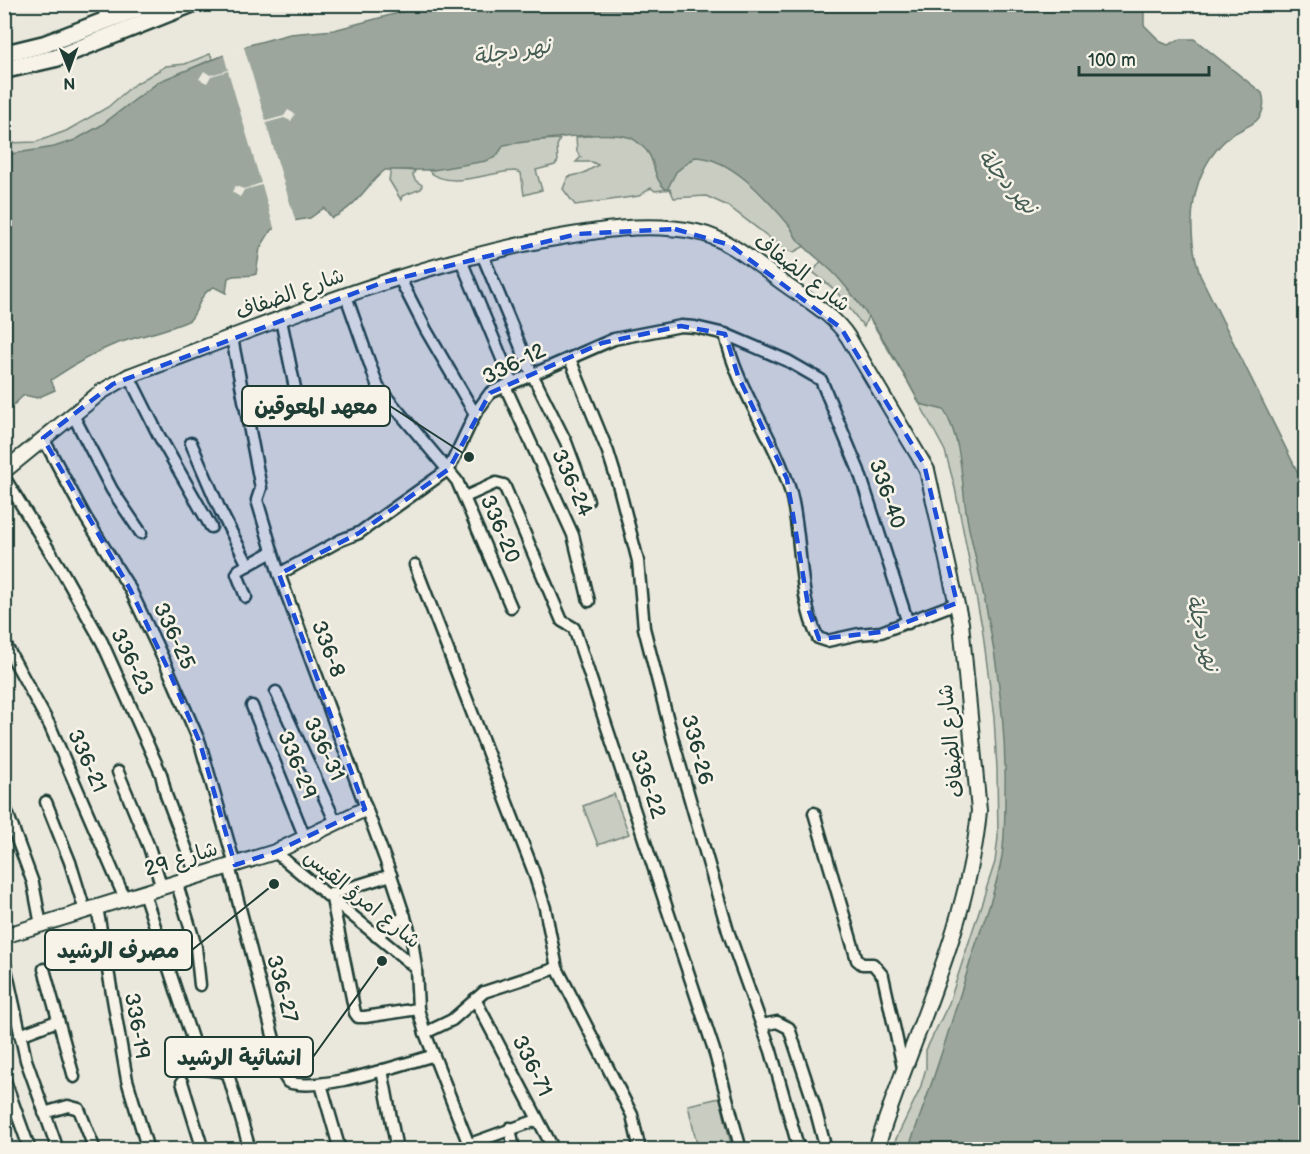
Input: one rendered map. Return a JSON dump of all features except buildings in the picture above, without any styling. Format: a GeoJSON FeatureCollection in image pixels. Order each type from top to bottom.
{"type":"FeatureCollection","features":[{"type":"Feature","properties":{"kind":"main road"},"geometry":{"type":"LineString","coordinates":[[4,54],[45,44],[149,4]]}},
{"type":"Feature","properties":{"kind":"main road"},"geometry":{"type":"LineString","coordinates":[[4,70],[56,58],[187,6]]}},
{"type":"Feature","properties":{"kind":"street"},"geometry":{"type":"LineString","coordinates":[[104,4],[105,22]]}},
{"type":"Feature","properties":{"kind":"street","name":"شارع الضفاف"},"geometry":{"type":"LineString","coordinates":[[4,471],[101,392],[129,376],[399,277],[482,254],[613,229],[675,229],[698,232],[730,245],[820,309],[841,328],[924,464],[957,603],[979,811],[978,825],[953,932],[876,1149]]}},
{"type":"Feature","properties":{"kind":"street"},"geometry":{"type":"LineString","coordinates":[[482,254],[532,374],[566,442],[588,501]]}},
{"type":"Feature","properties":{"kind":"street","name":"336-24"},"geometry":{"type":"LineString","coordinates":[[461,260],[508,384],[573,535],[589,600]]}},
{"type":"Feature","properties":{"kind":"street"},"geometry":{"type":"LineString","coordinates":[[399,277],[426,330],[475,414]]}},
{"type":"Feature","properties":{"kind":"street","name":"336-20"},"geometry":{"type":"LineString","coordinates":[[346,296],[378,387],[449,470],[465,497],[511,607]]}},
{"type":"Feature","properties":{"kind":"street"},"geometry":{"type":"LineString","coordinates":[[281,320],[295,388]]}},
{"type":"Feature","properties":{"kind":"street","name":"336-12"},"geometry":{"type":"LineString","coordinates":[[449,470],[475,414],[486,397],[508,384],[570,359],[602,343],[653,330],[695,327],[725,334],[788,362],[821,380]]}},
{"type":"Feature","properties":{"kind":"street"},"geometry":{"type":"LineString","coordinates":[[725,334],[738,376],[787,479],[793,503],[809,611],[818,638],[827,641],[881,632],[957,603]]}},
{"type":"Feature","properties":{"kind":"street","name":"336-8"},"geometry":{"type":"LineString","coordinates":[[232,338],[261,488],[257,500],[272,552],[391,875],[412,939],[416,968]]}},
{"type":"Feature","properties":{"kind":"street","name":"336-26"},"geometry":{"type":"LineString","coordinates":[[570,359],[608,452],[618,484],[638,561],[644,628],[668,722],[728,931],[762,1025],[800,1149]]}},
{"type":"Feature","properties":{"kind":"street"},"geometry":{"type":"LineString","coordinates":[[129,376],[158,434],[211,527]]}},
{"type":"Feature","properties":{"kind":"street","name":"336-40"},"geometry":{"type":"LineString","coordinates":[[821,380],[859,471],[908,623]]}},
{"type":"Feature","properties":{"kind":"street"},"geometry":{"type":"LineString","coordinates":[[73,415],[112,490],[141,533]]}},
{"type":"Feature","properties":{"kind":"street","name":"336-25"},"geometry":{"type":"LineString","coordinates":[[43,438],[87,518],[130,589],[168,669],[200,743],[232,866]]}},
{"type":"Feature","properties":{"kind":"street"},"geometry":{"type":"LineString","coordinates":[[191,443],[220,510],[248,565]]}},
{"type":"Feature","properties":{"kind":"street"},"geometry":{"type":"LineString","coordinates":[[279,574],[341,540],[359,533],[449,470]]}},
{"type":"Feature","properties":{"kind":"street","name":"336-23"},"geometry":{"type":"LineString","coordinates":[[4,477],[62,571],[102,642],[161,774],[166,795],[197,877]]}},
{"type":"Feature","properties":{"kind":"street","name":"336-22"},"geometry":{"type":"LineString","coordinates":[[465,497],[496,483],[504,485],[562,621],[574,628],[714,1050],[741,1149]]}},
{"type":"Feature","properties":{"kind":"street"},"geometry":{"type":"LineString","coordinates":[[246,597],[237,574],[272,552]]}},
{"type":"Feature","properties":{"kind":"street"},"geometry":{"type":"LineString","coordinates":[[415,565],[533,870],[545,908],[557,968],[632,1115],[640,1149]]}},
{"type":"Feature","properties":{"kind":"street","name":"336-21"},"geometry":{"type":"LineString","coordinates":[[4,642],[50,726],[125,899]]}},
{"type":"Feature","properties":{"kind":"street","name":"336-31"},"geometry":{"type":"LineString","coordinates":[[276,692],[336,823]]}},
{"type":"Feature","properties":{"kind":"street","name":"336-29"},"geometry":{"type":"LineString","coordinates":[[252,706],[304,838]]}},
{"type":"Feature","properties":{"kind":"street"},"geometry":{"type":"LineString","coordinates":[[118,772],[149,847],[162,888]]}},
{"type":"Feature","properties":{"kind":"street","name":"336-19"},"geometry":{"type":"LineString","coordinates":[[46,802],[91,909],[127,1080],[148,1149]]}},
{"type":"Feature","properties":{"kind":"street"},"geometry":{"type":"LineString","coordinates":[[4,804],[33,883],[41,925]]}},
{"type":"Feature","properties":{"kind":"street","name":"شارع 29"},"geometry":{"type":"LineString","coordinates":[[4,936],[275,852],[365,808]]}},
{"type":"Feature","properties":{"kind":"street"},"geometry":{"type":"LineString","coordinates":[[814,813],[857,960],[862,964],[873,964],[883,976],[904,1075]]}},
{"type":"Feature","properties":{"kind":"street","name":"شارع امرؤ القيس"},"geometry":{"type":"LineString","coordinates":[[275,852],[416,968],[418,1009],[425,1033],[432,1056],[470,1147]]}},
{"type":"Feature","properties":{"kind":"street","name":"336-27"},"geometry":{"type":"LineString","coordinates":[[232,866],[283,1074],[288,1082],[299,1086],[321,1084],[432,1056]]}},
{"type":"Feature","properties":{"kind":"street"},"geometry":{"type":"LineString","coordinates":[[391,875],[329,897],[355,1013],[358,1017],[418,1009]]}},
{"type":"Feature","properties":{"kind":"street"},"geometry":{"type":"LineString","coordinates":[[177,884],[196,947],[200,985]]}},
{"type":"Feature","properties":{"kind":"street"},"geometry":{"type":"LineString","coordinates":[[144,893],[201,1066],[205,1070],[223,1071],[228,1074],[250,1149]]}},
{"type":"Feature","properties":{"kind":"street"},"geometry":{"type":"LineString","coordinates":[[376,936],[405,916]]}},
{"type":"Feature","properties":{"kind":"street"},"geometry":{"type":"LineString","coordinates":[[4,960],[20,1035],[44,1113],[58,1149]]}},
{"type":"Feature","properties":{"kind":"street"},"geometry":{"type":"LineString","coordinates":[[425,1033],[452,1020],[475,999],[503,985],[557,968]]}},
{"type":"Feature","properties":{"kind":"street"},"geometry":{"type":"LineString","coordinates":[[44,969],[74,1077]]}},
{"type":"Feature","properties":{"kind":"street","name":"336-71"},"geometry":{"type":"LineString","coordinates":[[475,999],[554,1149]]}},
{"type":"Feature","properties":{"kind":"street"},"geometry":{"type":"LineString","coordinates":[[20,1035],[57,1021]]}},
{"type":"Feature","properties":{"kind":"street"},"geometry":{"type":"LineString","coordinates":[[762,1025],[777,1022],[789,1028],[826,1149]]}},
{"type":"Feature","properties":{"kind":"street"},"geometry":{"type":"LineString","coordinates":[[382,1070],[397,1149]]}},
{"type":"Feature","properties":{"kind":"street"},"geometry":{"type":"LineString","coordinates":[[4,1078],[30,1149]]}},
{"type":"Feature","properties":{"kind":"street"},"geometry":{"type":"LineString","coordinates":[[182,1083],[203,1149]]}},
{"type":"Feature","properties":{"kind":"street"},"geometry":{"type":"LineString","coordinates":[[321,1084],[340,1149]]}},
{"type":"Feature","properties":{"kind":"street"},"geometry":{"type":"LineString","coordinates":[[44,1113],[68,1106],[79,1109],[94,1149]]}},
{"type":"Feature","properties":{"kind":"street"},"geometry":{"type":"LineString","coordinates":[[470,1147],[510,1128],[537,1120]]}},
{"type":"Feature","properties":{"kind":"street"},"geometry":{"type":"LineString","coordinates":[[510,1128],[514,1149]]}},
{"type":"Feature","properties":{"kind":"highlighted area"},"geometry":{"type":"Polygon","coordinates":[[[675,229],[730,245],[841,328],[924,464],[957,603],[881,632],[819,639],[809,611],[787,479],[738,376],[725,334],[681,326],[602,343],[490,393],[449,469],[359,533],[279,574],[365,809],[275,852],[235,865],[200,743],[168,669],[130,589],[43,438],[113,384],[384,282],[577,234],[675,229]]]}},
{"type":"Feature","properties":{"kind":"shaded area"},"geometry":{"type":"Polygon","coordinates":[[[210,54],[213,59],[195,67],[110,126],[5,169],[5,145],[7,143],[36,142],[66,131],[108,107],[132,86],[166,66],[185,64],[210,54]]]}},
{"type":"Feature","properties":{"kind":"shaded area"},"geometry":{"type":"Polygon","coordinates":[[[619,116],[759,181],[805,246],[794,252],[787,251],[728,206],[706,196],[674,198],[670,189],[655,191],[651,188],[639,196],[575,205],[563,189],[568,177],[584,173],[598,165],[592,162],[576,162],[581,157],[577,152],[576,137],[589,136],[619,116]]]}},
{"type":"Feature","properties":{"kind":"shaded area"},"geometry":{"type":"Polygon","coordinates":[[[560,139],[557,146],[558,161],[555,165],[536,170],[542,190],[524,195],[521,173],[515,171],[458,180],[437,176],[428,170],[433,170],[467,144],[560,139]]]}},
{"type":"Feature","properties":{"kind":"shaded area"},"geometry":{"type":"Polygon","coordinates":[[[391,169],[415,171],[413,175],[415,180],[422,185],[421,189],[402,196],[401,200],[389,180],[391,169]]]}},
{"type":"Feature","properties":{"kind":"shaded area"},"geometry":{"type":"Polygon","coordinates":[[[835,248],[938,407],[949,409],[984,546],[1017,823],[916,1149],[894,1149],[894,1143],[920,1089],[926,1068],[926,1050],[949,1003],[995,862],[998,837],[994,718],[982,627],[955,488],[945,451],[908,382],[868,316],[864,327],[836,291],[813,272],[823,258],[835,248]]]}},
{"type":"Feature","properties":{"kind":"shaded area"},"geometry":{"type":"Polygon","coordinates":[[[614,794],[629,834],[598,845],[583,806],[614,794]]]}},
{"type":"Feature","properties":{"kind":"shaded area"},"geometry":{"type":"Polygon","coordinates":[[[720,1098],[732,1149],[698,1149],[688,1105],[720,1098]]]}},
{"type":"Feature","properties":{"kind":"water","name":"نهر دجلة"},"geometry":{"type":"Polygon","coordinates":[[[432,4],[1144,5],[1144,25],[1161,42],[1168,45],[1181,39],[1194,39],[1262,93],[1263,107],[1257,120],[1229,137],[1205,166],[1198,183],[1192,220],[1195,257],[1200,275],[1305,487],[1305,1149],[908,1149],[934,1077],[993,894],[1004,841],[1005,760],[1000,694],[984,597],[967,518],[959,455],[951,425],[944,410],[920,404],[884,340],[853,295],[795,237],[789,225],[759,192],[722,164],[695,157],[676,172],[667,190],[658,180],[650,157],[640,144],[628,137],[603,134],[567,136],[504,145],[496,157],[486,161],[433,170],[385,170],[349,208],[332,218],[324,208],[310,218],[293,221],[271,230],[260,248],[256,274],[228,278],[226,293],[214,287],[209,290],[190,320],[97,352],[51,380],[55,390],[37,398],[24,395],[5,413],[5,155],[54,147],[75,140],[100,126],[160,81],[249,45],[290,34],[334,30],[432,4]]]}},
{"type":"Feature","properties":{"kind":"pier"},"geometry":{"type":"Polygon","coordinates":[[[243,44],[266,121],[284,116],[288,110],[295,114],[291,121],[284,118],[266,123],[296,223],[275,231],[262,185],[244,190],[240,197],[232,192],[235,186],[244,189],[261,183],[228,71],[211,76],[207,83],[199,79],[204,71],[210,75],[228,70],[223,52],[243,44]]]}},
{"type":"Feature","properties":{"kind":"place","name":"معهد المعوقين"},"geometry":{"type":"Point","coordinates":[469,457]}},
{"type":"Feature","properties":{"kind":"place","name":"مصرف الرشيد"},"geometry":{"type":"Point","coordinates":[274,884]}},
{"type":"Feature","properties":{"kind":"place","name":"انشائية الرشيد"},"geometry":{"type":"Point","coordinates":[382,961]}}]}
